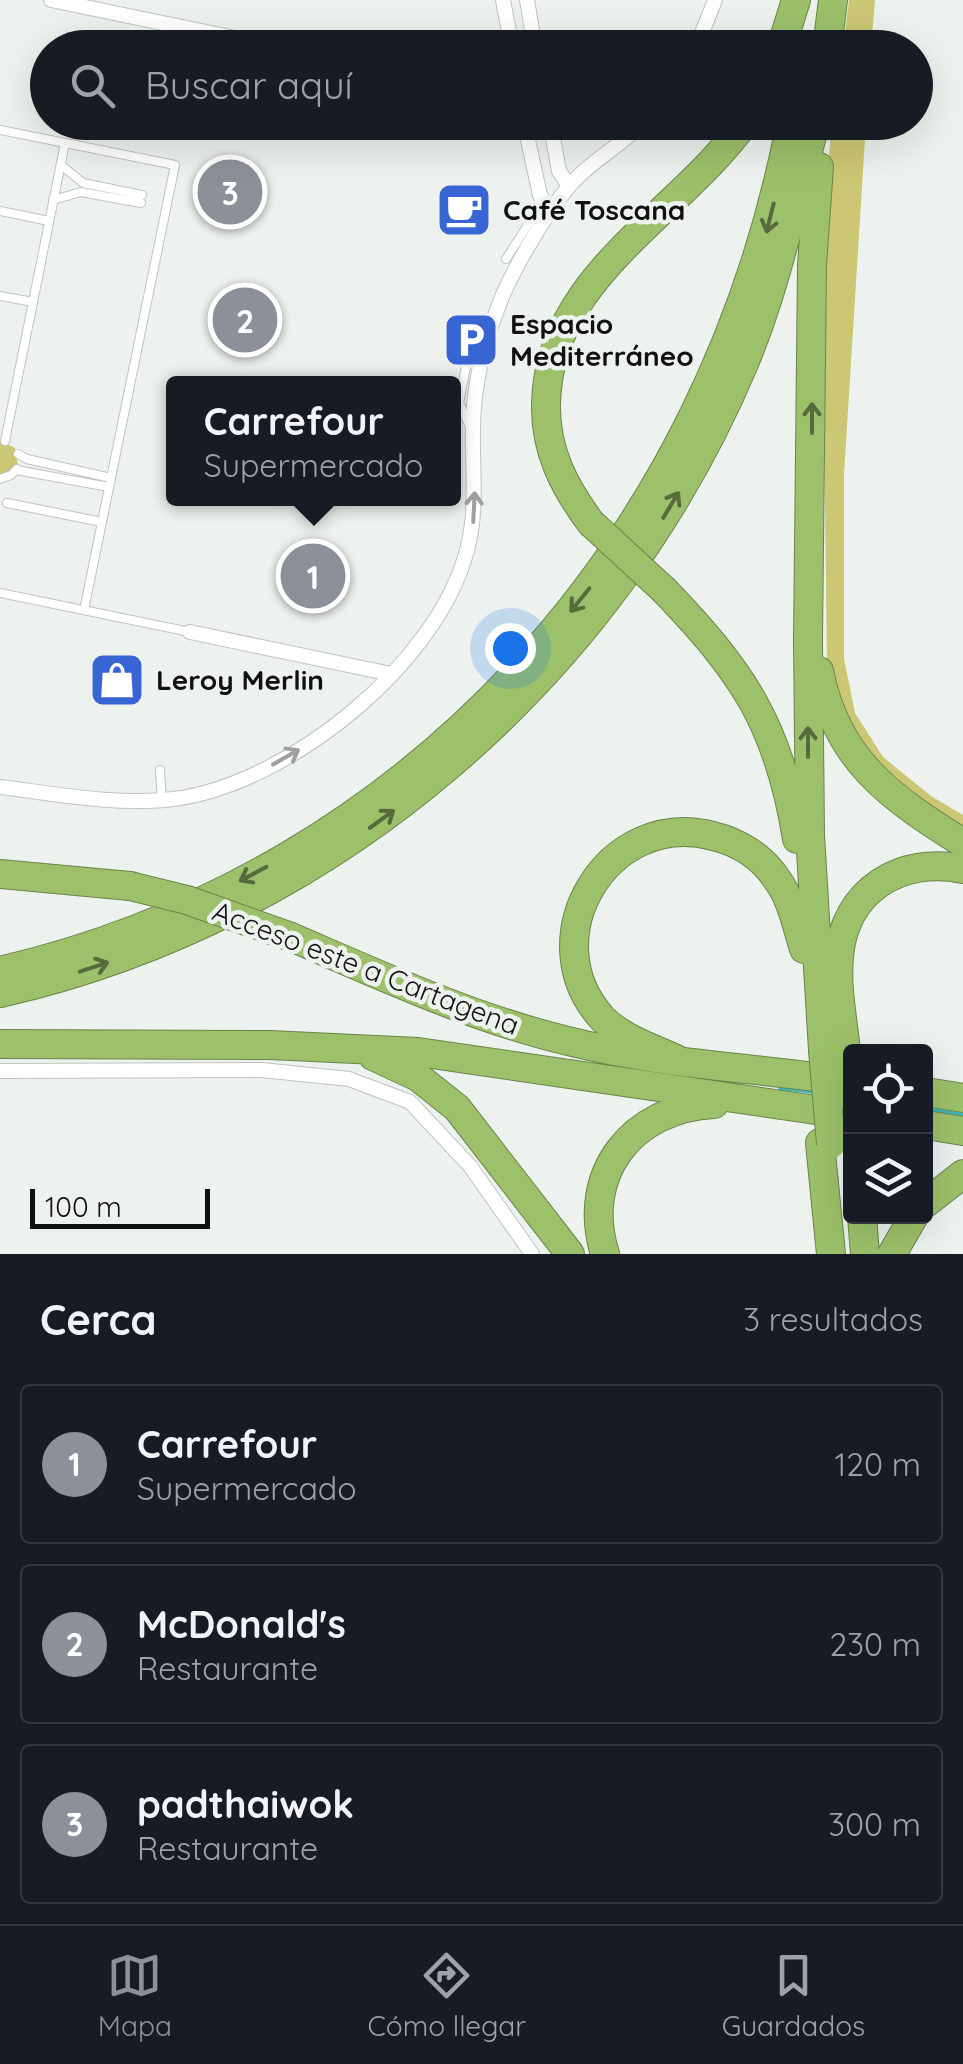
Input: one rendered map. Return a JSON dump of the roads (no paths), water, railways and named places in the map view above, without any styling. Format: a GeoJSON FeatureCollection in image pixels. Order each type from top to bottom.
{"type":"FeatureCollection","features":[{"type":"Feature","properties":{"kind":"highway"},"geometry":{"type":"LineString","coordinates":[[787,30],[796,0]]}},
{"type":"Feature","properties":{"kind":"highway"},"geometry":{"type":"LineString","coordinates":[[804,30],[807,0]]}},
{"type":"Feature","properties":{"kind":"highway"},"geometry":{"type":"LineString","coordinates":[[829,30],[833,0]]}},
{"type":"Feature","properties":{"kind":"highway"},"geometry":{"type":"LineString","coordinates":[[731,140],[705,172],[590,284],[561,331],[547,381],[547,427],[562,479],[591,523],[714,642],[756,704],[786,785],[796,835],[806,930],[804,950]]}},
{"type":"Feature","properties":{"kind":"highway"},"geometry":{"type":"LineString","coordinates":[[0,971],[70,952],[154,922],[280,860],[351,815],[398,779],[528,661],[622,544],[695,418],[724,356],[756,270],[787,140]]}},
{"type":"Feature","properties":{"kind":"highway"},"geometry":{"type":"LineString","coordinates":[[0,994],[148,947],[291,878],[412,796],[544,676],[639,556],[714,428],[744,365],[776,276],[813,140]]}},
{"type":"Feature","properties":{"kind":"highway"},"geometry":{"type":"LineString","coordinates":[[822,140],[812,265],[808,641],[810,835],[827,1050],[827,1221],[831,1254]]}},
{"type":"Feature","properties":{"kind":"highway"},"geometry":{"type":"LineString","coordinates":[[810,618],[826,704],[853,756],[896,799],[963,843]]}},
{"type":"Feature","properties":{"kind":"highway"},"geometry":{"type":"LineString","coordinates":[[676,1059],[622,1034],[603,1019],[579,978],[574,940],[584,902],[605,866],[641,840],[684,831],[725,839],[744,848],[776,877],[788,898],[804,950],[827,1050],[843,1083]]}},
{"type":"Feature","properties":{"kind":"highway"},"geometry":{"type":"LineString","coordinates":[[827,1050],[839,958],[850,918],[875,886],[906,868],[926,864],[963,869]]}},
{"type":"Feature","properties":{"kind":"highway","name":"Acceso este a Cartagena"},"geometry":{"type":"LineString","coordinates":[[0,874],[130,886],[187,900],[291,937],[500,1022],[609,1050],[843,1080]]}},
{"type":"Feature","properties":{"kind":"highway","name":"Acceso este a Cartagena"},"geometry":{"type":"LineString","coordinates":[[0,1044],[270,1044],[418,1052],[843,1114]]}},
{"type":"Feature","properties":{"kind":"highway"},"geometry":{"type":"LineString","coordinates":[[358,1050],[418,1076],[457,1108],[570,1254]]}},
{"type":"Feature","properties":{"kind":"highway"},"geometry":{"type":"LineString","coordinates":[[933,1090],[963,1084]]}},
{"type":"Feature","properties":{"kind":"highway"},"geometry":{"type":"LineString","coordinates":[[933,1093],[963,1098]]}},
{"type":"Feature","properties":{"kind":"highway"},"geometry":{"type":"LineString","coordinates":[[605,1254],[599,1204],[603,1182],[624,1144],[639,1128],[675,1109],[736,1100]]}},
{"type":"Feature","properties":{"kind":"highway"},"geometry":{"type":"LineString","coordinates":[[933,1126],[963,1130]]}},
{"type":"Feature","properties":{"kind":"highway"},"geometry":{"type":"LineString","coordinates":[[826,1144],[842,1254]]}},
{"type":"Feature","properties":{"kind":"highway"},"geometry":{"type":"LineString","coordinates":[[933,1198],[963,1174]]}},
{"type":"Feature","properties":{"kind":"highway"},"geometry":{"type":"LineString","coordinates":[[815,1254],[827,1221]]}},
{"type":"Feature","properties":{"kind":"highway"},"geometry":{"type":"LineString","coordinates":[[863,1224],[865,1254]]}},
{"type":"Feature","properties":{"kind":"highway"},"geometry":{"type":"LineString","coordinates":[[892,1254],[909,1224]]}},
{"type":"Feature","properties":{"kind":"street"},"geometry":{"type":"LineString","coordinates":[[51,0],[195,30]]}},
{"type":"Feature","properties":{"kind":"street"},"geometry":{"type":"LineString","coordinates":[[142,19],[146,0]]}},
{"type":"Feature","properties":{"kind":"street"},"geometry":{"type":"LineString","coordinates":[[503,0],[509,30]]}},
{"type":"Feature","properties":{"kind":"street"},"geometry":{"type":"LineString","coordinates":[[527,0],[532,30]]}},
{"type":"Feature","properties":{"kind":"street"},"geometry":{"type":"LineString","coordinates":[[703,30],[715,0]]}},
{"type":"Feature","properties":{"kind":"street"},"geometry":{"type":"LineString","coordinates":[[528,140],[540,195],[546,204],[555,207]]}},
{"type":"Feature","properties":{"kind":"street"},"geometry":{"type":"LineString","coordinates":[[553,140],[558,171],[570,186]]}},
{"type":"Feature","properties":{"kind":"street"},"geometry":{"type":"LineString","coordinates":[[0,788],[112,800],[162,800],[204,792],[274,764],[336,724],[391,674],[440,611],[460,572],[475,504],[472,434],[476,382],[496,313],[515,270],[570,186],[623,140]]}},
{"type":"Feature","properties":{"kind":"street"},"geometry":{"type":"LineString","coordinates":[[190,632],[391,674]]}},
{"type":"Feature","properties":{"kind":"street"},"geometry":{"type":"LineString","coordinates":[[0,1071],[262,1070],[350,1079],[410,1102],[470,1166],[532,1254]]}},
{"type":"Feature","properties":{"kind":"lane"},"geometry":{"type":"LineString","coordinates":[[0,130],[30,136]]}},
{"type":"Feature","properties":{"kind":"lane"},"geometry":{"type":"LineString","coordinates":[[46,140],[175,165],[84,610]]}},
{"type":"Feature","properties":{"kind":"lane"},"geometry":{"type":"LineString","coordinates":[[65,144],[2,441],[27,459],[110,482]]}},
{"type":"Feature","properties":{"kind":"lane"},"geometry":{"type":"LineString","coordinates":[[54,200],[81,192],[142,199],[83,183],[60,165]]}},
{"type":"Feature","properties":{"kind":"lane"},"geometry":{"type":"LineString","coordinates":[[506,259],[533,217],[555,207]]}},
{"type":"Feature","properties":{"kind":"lane"},"geometry":{"type":"LineString","coordinates":[[0,210],[49,220]]}},
{"type":"Feature","properties":{"kind":"lane"},"geometry":{"type":"LineString","coordinates":[[0,296],[33,302]]}},
{"type":"Feature","properties":{"kind":"lane"},"geometry":{"type":"LineString","coordinates":[[461,392],[471,340]]}},
{"type":"Feature","properties":{"kind":"lane"},"geometry":{"type":"LineString","coordinates":[[0,400],[12,402]]}},
{"type":"Feature","properties":{"kind":"lane"},"geometry":{"type":"LineString","coordinates":[[461,408],[472,434]]}},
{"type":"Feature","properties":{"kind":"lane"},"geometry":{"type":"LineString","coordinates":[[16,470],[18,454]]}},
{"type":"Feature","properties":{"kind":"lane"},"geometry":{"type":"LineString","coordinates":[[0,479],[16,470],[110,482]]}},
{"type":"Feature","properties":{"kind":"lane"},"geometry":{"type":"LineString","coordinates":[[7,503],[102,522]]}},
{"type":"Feature","properties":{"kind":"lane"},"geometry":{"type":"LineString","coordinates":[[0,592],[190,632]]}},
{"type":"Feature","properties":{"kind":"lane"},"geometry":{"type":"LineString","coordinates":[[160,770],[162,800]]}},
{"type":"Feature","properties":{"kind":"waterway"},"geometry":{"type":"LineString","coordinates":[[780,1088],[815,1092]]}},
{"type":"Feature","properties":{"kind":"waterway"},"geometry":{"type":"LineString","coordinates":[[933,1110],[963,1115]]}},
{"type":"Feature","properties":{"kind":"place","name":"padthaiwok"},"geometry":{"type":"Point","coordinates":[230,192]}},
{"type":"Feature","properties":{"kind":"place","name":"Café Toscana"},"geometry":{"type":"Point","coordinates":[464,210]}},
{"type":"Feature","properties":{"kind":"place","name":"McDonald's"},"geometry":{"type":"Point","coordinates":[245,320]}},
{"type":"Feature","properties":{"kind":"place","name":"Espacio Mediterráneo"},"geometry":{"type":"Point","coordinates":[471,340]}},
{"type":"Feature","properties":{"kind":"place","name":"Carrefour"},"geometry":{"type":"Point","coordinates":[313,576]}},
{"type":"Feature","properties":{"kind":"place","name":"Leroy Merlin"},"geometry":{"type":"Point","coordinates":[117,680]}}]}
